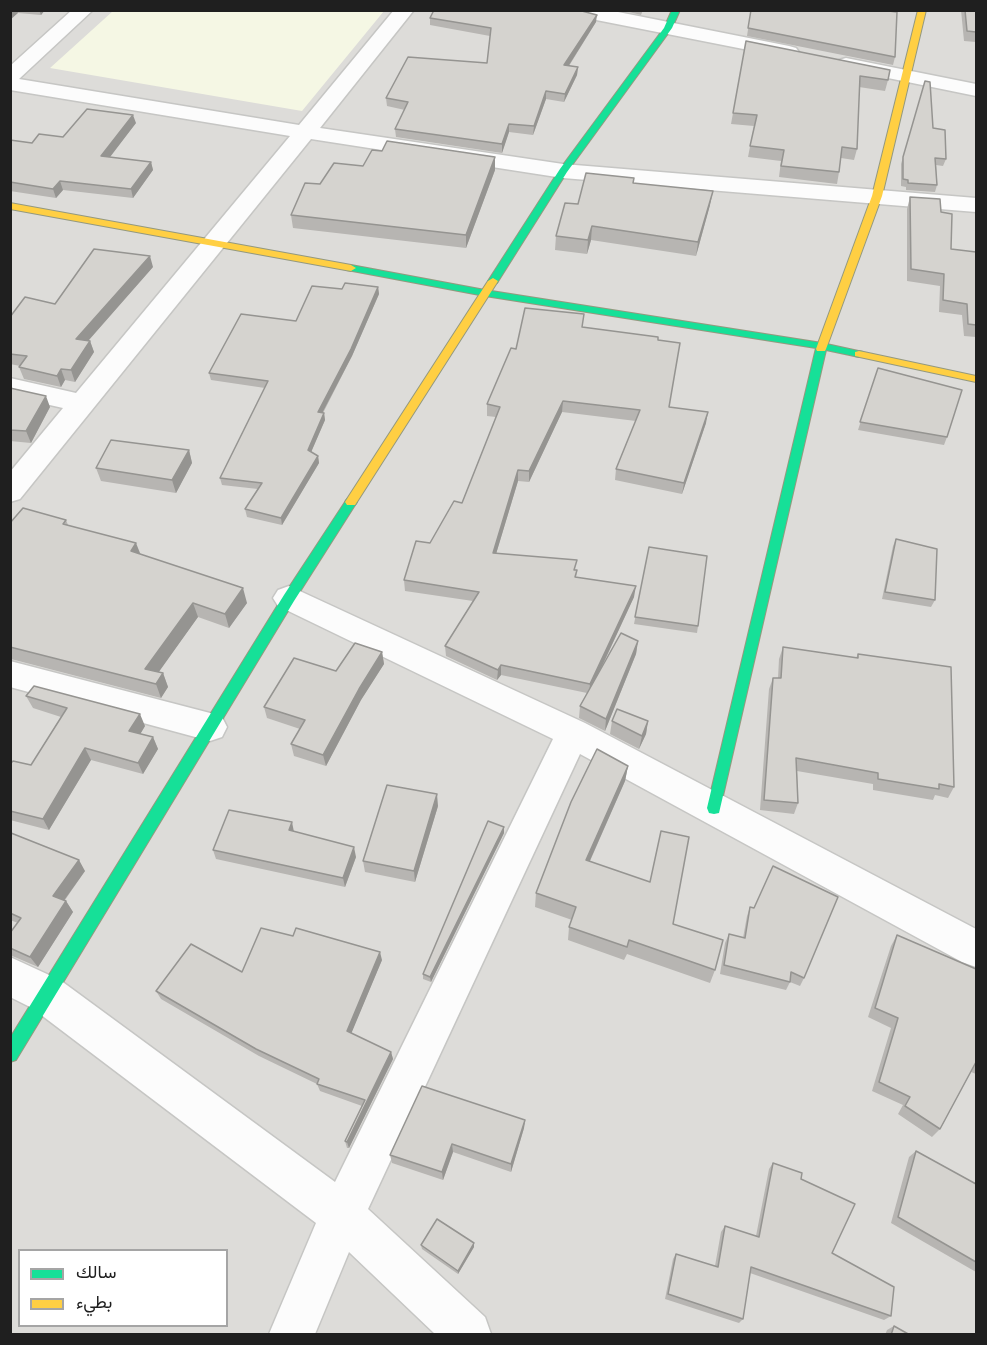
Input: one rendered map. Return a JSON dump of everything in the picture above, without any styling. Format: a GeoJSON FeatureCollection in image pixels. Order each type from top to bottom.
{"type":"FeatureCollection","features":[{"type":"Feature","properties":{"kind":"street"},"geometry":{"type":"LineString","coordinates":[[10,77],[84,10]]}},
{"type":"Feature","properties":{"kind":"street"},"geometry":{"type":"LineString","coordinates":[[10,492],[405,10]]}},
{"type":"Feature","properties":{"kind":"street"},"geometry":{"type":"LineString","coordinates":[[576,10],[672,19],[804,55]]}},
{"type":"Feature","properties":{"kind":"street"},"geometry":{"type":"LineString","coordinates":[[714,808],[822,346],[877,196],[922,10]]}},
{"type":"Feature","properties":{"kind":"street"},"geometry":{"type":"LineString","coordinates":[[10,1054],[28,985],[210,727],[289,598],[563,171],[672,19]]}},
{"type":"Feature","properties":{"kind":"street"},"geometry":{"type":"LineString","coordinates":[[827,60],[976,90]]}},
{"type":"Feature","properties":{"kind":"street"},"geometry":{"type":"LineString","coordinates":[[10,84],[563,171],[976,205]]}},
{"type":"Feature","properties":{"kind":"street"},"geometry":{"type":"LineString","coordinates":[[10,206],[485,293],[822,346],[976,379]]}},
{"type":"Feature","properties":{"kind":"street"},"geometry":{"type":"LineString","coordinates":[[10,387],[84,404]]}},
{"type":"Feature","properties":{"kind":"street"},"geometry":{"type":"LineString","coordinates":[[289,598],[573,733],[976,949]]}},
{"type":"Feature","properties":{"kind":"street"},"geometry":{"type":"LineString","coordinates":[[10,674],[210,727]]}},
{"type":"Feature","properties":{"kind":"street"},"geometry":{"type":"LineString","coordinates":[[292,1335],[342,1215],[573,733]]}},
{"type":"Feature","properties":{"kind":"street"},"geometry":{"type":"LineString","coordinates":[[28,985],[342,1215],[468,1335]]}},
{"type":"Feature","properties":{"kind":"shaded area"},"geometry":{"type":"Polygon","coordinates":[[[10,11],[976,11],[976,1334],[11,1334],[10,11]]]}},
{"type":"Feature","properties":{"kind":"shaded area"},"geometry":{"type":"Polygon","coordinates":[[[113,11],[384,11],[302,111],[50,68],[113,11]]]}},
{"type":"Feature","properties":{"kind":"building"},"geometry":{"type":"Polygon","coordinates":[[[434,10],[578,10],[597,15],[564,65],[578,67],[565,94],[546,91],[534,126],[509,124],[502,144],[395,129],[408,102],[386,98],[408,57],[487,63],[491,28],[430,18],[434,10]]]}},
{"type":"Feature","properties":{"kind":"building"},"geometry":{"type":"Polygon","coordinates":[[[751,10],[897,12],[895,57],[748,28],[751,10]]]}},
{"type":"Feature","properties":{"kind":"building"},"geometry":{"type":"Polygon","coordinates":[[[965,10],[976,10],[976,32],[967,31],[965,10]]]}},
{"type":"Feature","properties":{"kind":"building"},"geometry":{"type":"Polygon","coordinates":[[[746,41],[890,70],[888,80],[860,76],[857,149],[842,147],[839,172],[781,166],[784,150],[750,146],[757,115],[733,113],[746,41]]]}},
{"type":"Feature","properties":{"kind":"building"},"geometry":{"type":"Polygon","coordinates":[[[925,81],[930,82],[933,128],[945,130],[946,159],[935,158],[937,185],[908,183],[908,180],[903,179],[903,157],[925,81]]]}},
{"type":"Feature","properties":{"kind":"building"},"geometry":{"type":"Polygon","coordinates":[[[87,109],[133,115],[101,156],[151,162],[131,189],[60,181],[53,189],[10,182],[10,140],[32,143],[39,134],[63,137],[87,109]]]}},
{"type":"Feature","properties":{"kind":"building"},"geometry":{"type":"Polygon","coordinates":[[[387,141],[495,157],[466,235],[291,215],[305,183],[320,184],[334,163],[363,166],[372,150],[382,151],[387,141]]]}},
{"type":"Feature","properties":{"kind":"building"},"geometry":{"type":"Polygon","coordinates":[[[586,173],[634,178],[633,183],[713,191],[698,242],[592,226],[588,240],[556,236],[565,203],[578,204],[586,173]]]}},
{"type":"Feature","properties":{"kind":"building"},"geometry":{"type":"Polygon","coordinates":[[[910,197],[940,199],[941,212],[952,214],[951,249],[976,252],[976,325],[968,324],[967,304],[943,300],[944,274],[911,269],[910,197]]]}},
{"type":"Feature","properties":{"kind":"building"},"geometry":{"type":"Polygon","coordinates":[[[94,249],[150,256],[76,339],[90,341],[71,370],[61,369],[57,376],[19,367],[27,356],[10,354],[10,317],[25,297],[55,304],[94,249]]]}},
{"type":"Feature","properties":{"kind":"building"},"geometry":{"type":"Polygon","coordinates":[[[345,283],[378,287],[351,349],[318,412],[324,413],[308,450],[318,456],[281,518],[245,509],[262,483],[220,478],[268,381],[209,373],[241,314],[296,321],[312,286],[342,289],[345,283]]]}},
{"type":"Feature","properties":{"kind":"building"},"geometry":{"type":"Polygon","coordinates":[[[525,308],[584,314],[582,327],[658,337],[658,340],[680,343],[669,407],[708,412],[684,483],[616,469],[640,410],[563,401],[529,471],[518,470],[493,553],[577,560],[574,570],[577,570],[575,577],[636,586],[590,684],[501,665],[498,670],[445,646],[479,592],[404,580],[416,541],[430,543],[454,501],[462,503],[500,407],[487,404],[511,348],[516,349],[525,308]]]}},
{"type":"Feature","properties":{"kind":"building"},"geometry":{"type":"Polygon","coordinates":[[[878,368],[962,390],[947,437],[860,422],[878,368]]]}},
{"type":"Feature","properties":{"kind":"building"},"geometry":{"type":"Polygon","coordinates":[[[10,388],[46,396],[26,431],[10,430],[10,388]]]}},
{"type":"Feature","properties":{"kind":"building"},"geometry":{"type":"Polygon","coordinates":[[[111,440],[189,450],[172,480],[96,468],[111,440]]]}},
{"type":"Feature","properties":{"kind":"building"},"geometry":{"type":"Polygon","coordinates":[[[23,508],[66,520],[63,524],[136,543],[131,551],[243,588],[225,614],[193,603],[145,669],[163,673],[156,684],[10,647],[10,523],[23,508]]]}},
{"type":"Feature","properties":{"kind":"building"},"geometry":{"type":"Polygon","coordinates":[[[896,539],[937,549],[935,600],[885,592],[896,539]]]}},
{"type":"Feature","properties":{"kind":"building"},"geometry":{"type":"Polygon","coordinates":[[[649,547],[707,556],[698,626],[635,617],[649,547]]]}},
{"type":"Feature","properties":{"kind":"building"},"geometry":{"type":"Polygon","coordinates":[[[621,633],[638,641],[606,719],[580,706],[621,633]]]}},
{"type":"Feature","properties":{"kind":"building"},"geometry":{"type":"Polygon","coordinates":[[[355,643],[382,652],[323,755],[291,744],[305,720],[264,707],[294,658],[336,671],[355,643]]]}},
{"type":"Feature","properties":{"kind":"building"},"geometry":{"type":"Polygon","coordinates":[[[783,647],[858,658],[858,654],[951,667],[954,787],[939,784],[939,789],[878,779],[878,773],[796,758],[798,803],[764,800],[773,678],[781,678],[783,647]]]}},
{"type":"Feature","properties":{"kind":"building"},"geometry":{"type":"Polygon","coordinates":[[[34,686],[140,714],[129,731],[153,737],[138,763],[85,748],[43,819],[10,811],[10,764],[13,761],[31,765],[67,708],[26,696],[34,686]]]}},
{"type":"Feature","properties":{"kind":"building"},"geometry":{"type":"Polygon","coordinates":[[[617,709],[648,721],[642,736],[612,721],[617,709]]]}},
{"type":"Feature","properties":{"kind":"building"},"geometry":{"type":"Polygon","coordinates":[[[597,749],[628,766],[586,860],[650,882],[661,831],[689,837],[673,924],[723,940],[715,970],[629,940],[627,947],[569,927],[576,907],[536,893],[571,802],[597,749]]]}},
{"type":"Feature","properties":{"kind":"building"},"geometry":{"type":"Polygon","coordinates":[[[387,785],[437,794],[414,871],[363,861],[387,785]]]}},
{"type":"Feature","properties":{"kind":"building"},"geometry":{"type":"Polygon","coordinates":[[[229,810],[292,822],[289,830],[354,847],[343,878],[213,850],[229,810]]]}},
{"type":"Feature","properties":{"kind":"building"},"geometry":{"type":"Polygon","coordinates":[[[488,821],[504,827],[430,977],[423,974],[488,821]]]}},
{"type":"Feature","properties":{"kind":"building"},"geometry":{"type":"Polygon","coordinates":[[[11,833],[79,860],[53,896],[66,901],[30,957],[10,948],[10,933],[21,918],[10,913],[11,833]]]}},
{"type":"Feature","properties":{"kind":"building"},"geometry":{"type":"Polygon","coordinates":[[[773,866],[838,897],[804,978],[791,972],[790,982],[724,965],[729,934],[745,938],[750,907],[754,908],[773,866]]]}},
{"type":"Feature","properties":{"kind":"building"},"geometry":{"type":"Polygon","coordinates":[[[261,928],[293,936],[296,928],[380,952],[347,1031],[391,1052],[347,1142],[345,1141],[365,1100],[317,1084],[319,1079],[256,1049],[156,991],[191,944],[242,972],[261,928]]]}},
{"type":"Feature","properties":{"kind":"building"},"geometry":{"type":"Polygon","coordinates":[[[897,935],[976,969],[976,1062],[940,1129],[905,1106],[910,1097],[879,1082],[898,1018],[875,1008],[897,935]]]}},
{"type":"Feature","properties":{"kind":"building"},"geometry":{"type":"Polygon","coordinates":[[[422,1086],[525,1120],[511,1164],[452,1144],[442,1172],[390,1155],[422,1086]]]}},
{"type":"Feature","properties":{"kind":"building"},"geometry":{"type":"Polygon","coordinates":[[[916,1151],[976,1184],[976,1262],[898,1217],[916,1151]]]}},
{"type":"Feature","properties":{"kind":"building"},"geometry":{"type":"Polygon","coordinates":[[[773,1163],[802,1173],[801,1179],[855,1204],[832,1253],[894,1287],[891,1316],[751,1267],[743,1319],[668,1294],[676,1254],[718,1267],[725,1226],[759,1237],[773,1163]]]}},
{"type":"Feature","properties":{"kind":"building"},"geometry":{"type":"Polygon","coordinates":[[[437,1219],[474,1243],[458,1271],[421,1245],[437,1219]]]}},
{"type":"Feature","properties":{"kind":"building"},"geometry":{"type":"Polygon","coordinates":[[[894,1326],[910,1335],[891,1335],[894,1326]]]}},
{"type":"Feature","properties":{"kind":"traffic: fast"},"geometry":{"type":"LineString","coordinates":[[493,281],[563,171],[668,28],[676,10]]}},
{"type":"Feature","properties":{"kind":"traffic: fast"},"geometry":{"type":"LineString","coordinates":[[351,268],[485,293],[822,346],[859,354]]}},
{"type":"Feature","properties":{"kind":"traffic: fast"},"geometry":{"type":"LineString","coordinates":[[714,808],[821,349]]}},
{"type":"Feature","properties":{"kind":"traffic: fast"},"geometry":{"type":"LineString","coordinates":[[10,1054],[289,598],[351,502]]}},
{"type":"Feature","properties":{"kind":"traffic: slow"},"geometry":{"type":"LineString","coordinates":[[821,349],[877,196],[922,10]]}},
{"type":"Feature","properties":{"kind":"traffic: slow"},"geometry":{"type":"LineString","coordinates":[[10,206],[351,268]]}},
{"type":"Feature","properties":{"kind":"traffic: slow"},"geometry":{"type":"LineString","coordinates":[[351,502],[493,281]]}},
{"type":"Feature","properties":{"kind":"traffic: slow"},"geometry":{"type":"LineString","coordinates":[[859,354],[976,379]]}}]}
